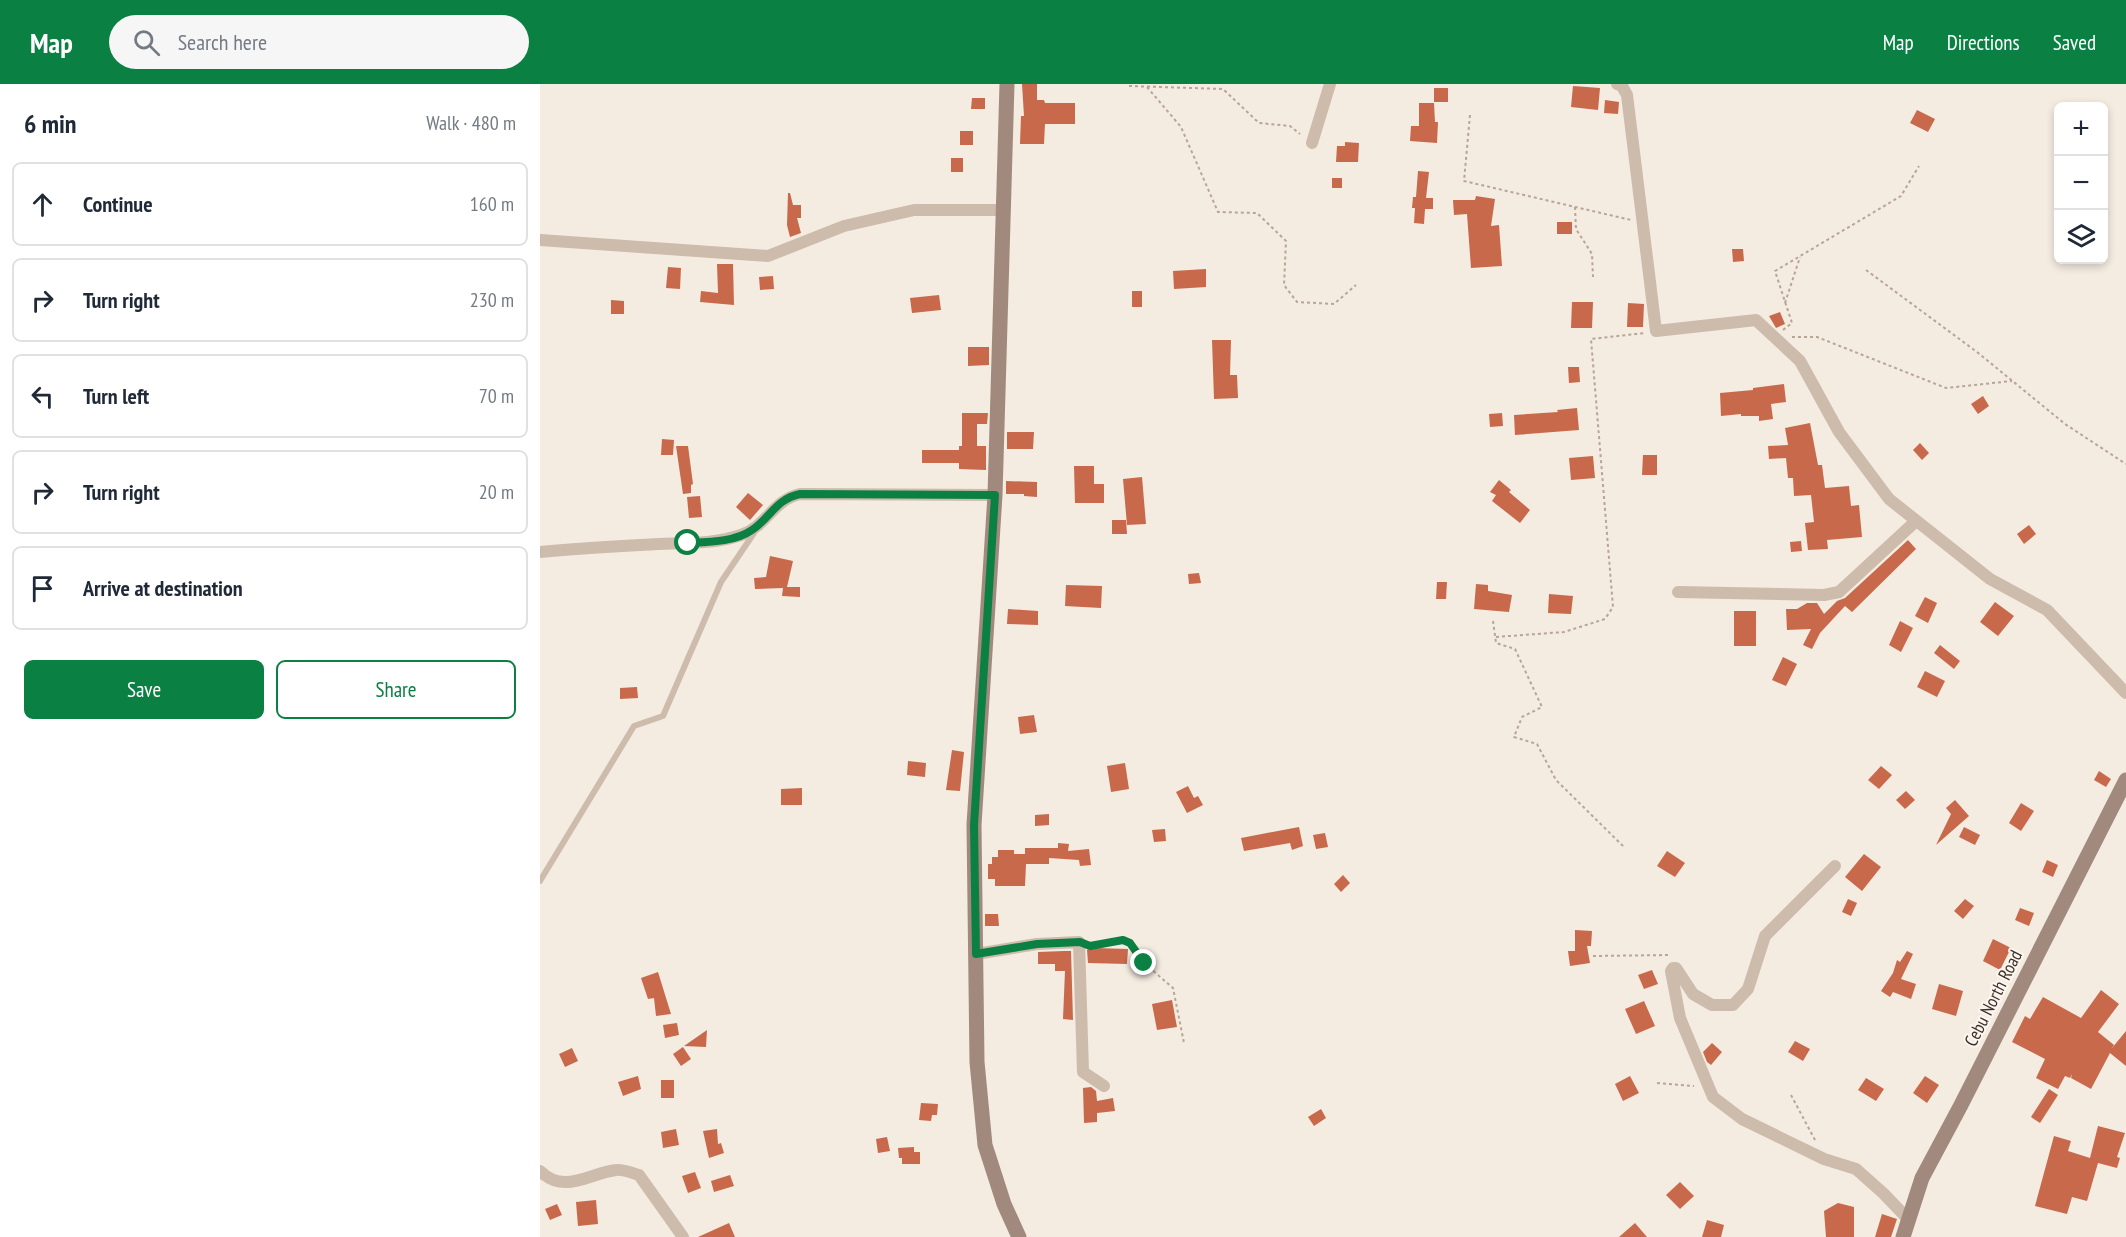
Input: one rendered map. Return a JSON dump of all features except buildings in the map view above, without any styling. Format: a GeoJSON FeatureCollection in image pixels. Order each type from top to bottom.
{"type":"FeatureCollection","features":[{"type":"Feature","properties":{"kind":"street"},"geometry":{"type":"LineString","coordinates":[[1007,84],[995,495],[974,825],[977,1062],[985,1145],[1004,1204],[1019,1237]]}},
{"type":"Feature","properties":{"kind":"street"},"geometry":{"type":"LineString","coordinates":[[1312,143],[1330,84]]}},
{"type":"Feature","properties":{"kind":"street"},"geometry":{"type":"LineString","coordinates":[[1617,84],[1622,86],[1627,95],[1656,331],[1756,320],[1800,361],[1839,432],[1889,499],[1990,579],[2047,610],[2126,693]]}},
{"type":"Feature","properties":{"kind":"street"},"geometry":{"type":"LineString","coordinates":[[540,240],[768,256],[844,226],[914,210],[1004,210]]}},
{"type":"Feature","properties":{"kind":"street"},"geometry":{"type":"LineString","coordinates":[[540,552],[721,540],[752,531],[779,503],[790,496],[800,494],[995,495]]}},
{"type":"Feature","properties":{"kind":"street"},"geometry":{"type":"LineString","coordinates":[[1678,592],[1824,595],[1839,592],[1916,521]]}},
{"type":"Feature","properties":{"kind":"street","name":"Cebu North Road"},"geometry":{"type":"LineString","coordinates":[[1903,1237],[1922,1178],[2126,780]]}},
{"type":"Feature","properties":{"kind":"street"},"geometry":{"type":"LineString","coordinates":[[1835,866],[1766,936],[1748,989],[1733,1005],[1712,1005],[1693,994],[1676,968],[1671,971],[1680,1018],[1713,1097],[1743,1119],[1824,1159],[1856,1169],[1909,1220]]}},
{"type":"Feature","properties":{"kind":"street"},"geometry":{"type":"LineString","coordinates":[[976,954],[1037,944],[1080,942],[1083,1072],[1104,1086]]}},
{"type":"Feature","properties":{"kind":"street"},"geometry":{"type":"LineString","coordinates":[[540,1171],[547,1178],[573,1183],[617,1169],[639,1175],[683,1237]]}},
{"type":"Feature","properties":{"kind":"lane"},"geometry":{"type":"LineString","coordinates":[[540,881],[634,726],[663,716],[721,582],[759,525]]}},
{"type":"Feature","properties":{"kind":"path"},"geometry":{"type":"LineString","coordinates":[[1129,87],[1223,89],[1259,123],[1290,126],[1312,143]]}},
{"type":"Feature","properties":{"kind":"path"},"geometry":{"type":"LineString","coordinates":[[1147,87],[1181,128],[1218,212],[1257,213],[1286,241],[1284,285],[1297,302],[1334,304],[1356,285]]}},
{"type":"Feature","properties":{"kind":"path"},"geometry":{"type":"LineString","coordinates":[[1470,115],[1464,181],[1643,223]]}},
{"type":"Feature","properties":{"kind":"path"},"geometry":{"type":"LineString","coordinates":[[1774,337],[1792,323],[1775,271],[1901,196],[1919,165]]}},
{"type":"Feature","properties":{"kind":"path"},"geometry":{"type":"LineString","coordinates":[[1575,207],[1576,229],[1592,254],[1593,277]]}},
{"type":"Feature","properties":{"kind":"path"},"geometry":{"type":"LineString","coordinates":[[1785,303],[1801,255]]}},
{"type":"Feature","properties":{"kind":"path"},"geometry":{"type":"LineString","coordinates":[[1866,270],[1977,352],[2065,424],[2126,464]]}},
{"type":"Feature","properties":{"kind":"path"},"geometry":{"type":"LineString","coordinates":[[1496,637],[1564,632],[1605,620],[1613,607],[1591,339],[1656,331]]}},
{"type":"Feature","properties":{"kind":"path"},"geometry":{"type":"LineString","coordinates":[[1774,337],[1817,337],[1946,388],[2012,381]]}},
{"type":"Feature","properties":{"kind":"path"},"geometry":{"type":"LineString","coordinates":[[1493,621],[1496,643],[1515,649],[1542,707],[1522,717],[1515,737],[1537,744],[1556,780],[1624,847]]}},
{"type":"Feature","properties":{"kind":"path"},"geometry":{"type":"LineString","coordinates":[[1080,942],[1090,946],[1123,940],[1130,943],[1144,963],[1173,988],[1184,1043]]}},
{"type":"Feature","properties":{"kind":"path"},"geometry":{"type":"LineString","coordinates":[[1593,956],[1675,954],[1676,968]]}},
{"type":"Feature","properties":{"kind":"path"},"geometry":{"type":"LineString","coordinates":[[1657,1083],[1709,1087]]}},
{"type":"Feature","properties":{"kind":"path"},"geometry":{"type":"LineString","coordinates":[[1791,1095],[1824,1159]]}},
{"type":"Feature","properties":{"kind":"route"},"geometry":{"type":"LineString","coordinates":[[688,543],[743,535],[759,525],[779,503],[790,496],[800,494],[995,495],[974,825],[976,954],[1037,944],[1080,942],[1090,946],[1123,940],[1130,943],[1144,963]]}}]}
